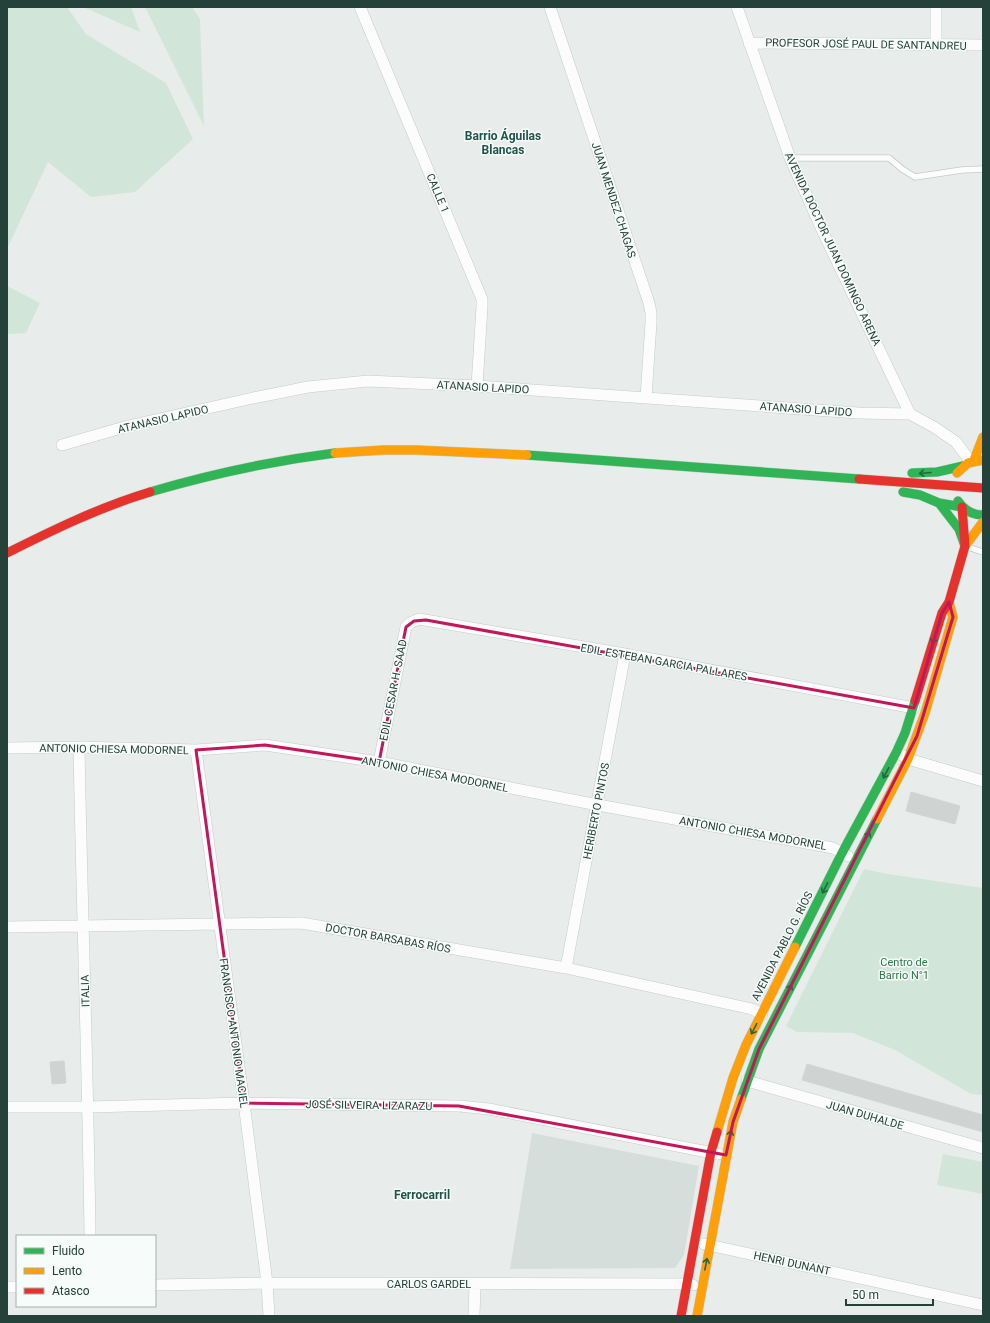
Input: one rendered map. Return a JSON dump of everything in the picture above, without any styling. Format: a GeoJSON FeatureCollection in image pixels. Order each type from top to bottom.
{"type":"FeatureCollection","features":[{"type":"Feature","properties":{"kind":"main road"},"geometry":{"type":"LineString","coordinates":[[962,508],[955,498],[953,486],[954,478],[958,472],[972,462],[983,437]]}},
{"type":"Feature","properties":{"kind":"main road"},"geometry":{"type":"LineString","coordinates":[[7,553],[69,523],[147,493],[210,475],[284,460],[321,455],[384,450],[443,450],[514,454],[983,488]]}},
{"type":"Feature","properties":{"kind":"main road"},"geometry":{"type":"LineString","coordinates":[[868,480],[893,474],[937,472],[972,462]]}},
{"type":"Feature","properties":{"kind":"main road"},"geometry":{"type":"LineString","coordinates":[[868,480],[890,490],[920,495],[939,503],[962,508],[970,513],[983,515]]}},
{"type":"Feature","properties":{"kind":"main road"},"geometry":{"type":"LineString","coordinates":[[939,503],[959,529],[965,546]]}},
{"type":"Feature","properties":{"kind":"main road","name":"AVENIDA PABLO G. RÍOS"},"geometry":{"type":"LineString","coordinates":[[680,1316],[711,1152],[733,1078],[746,1045],[842,853],[896,753],[905,733],[914,708],[942,613],[949,602],[965,546],[962,508]]}},
{"type":"Feature","properties":{"kind":"main road","name":"AVENIDA PABLO G. RÍOS"},"geometry":{"type":"LineString","coordinates":[[965,546],[983,522]]}},
{"type":"Feature","properties":{"kind":"main road","name":"AVENIDA PABLO G. RÍOS"},"geometry":{"type":"LineString","coordinates":[[697,1316],[733,1122],[747,1081],[759,1049],[908,759],[925,713],[953,617],[949,602]]}},
{"type":"Feature","properties":{"kind":"street","name":"CALLE 1"},"geometry":{"type":"LineString","coordinates":[[360,7],[482,299],[477,386]]}},
{"type":"Feature","properties":{"kind":"street","name":"JUAN MENDEZ CHAGAS"},"geometry":{"type":"LineString","coordinates":[[550,7],[649,303],[651,323],[646,398]]}},
{"type":"Feature","properties":{"kind":"street","name":"AVENIDA DOCTOR JUAN DOMINGO ARENA"},"geometry":{"type":"LineString","coordinates":[[737,7],[790,158],[824,234],[910,414]]}},
{"type":"Feature","properties":{"kind":"street"},"geometry":{"type":"LineString","coordinates":[[936,7],[936,45]]}},
{"type":"Feature","properties":{"kind":"street","name":"PROFESOR JOSÉ PAUL DE SANTANDREU"},"geometry":{"type":"LineString","coordinates":[[749,42],[983,46]]}},
{"type":"Feature","properties":{"kind":"street","name":"ATANASIO LAPIDO"},"geometry":{"type":"LineString","coordinates":[[62,445],[128,426],[253,398],[308,387],[368,381],[477,386],[850,412],[910,414]]}},
{"type":"Feature","properties":{"kind":"street"},"geometry":{"type":"LineString","coordinates":[[910,414],[934,427],[956,442],[972,462]]}},
{"type":"Feature","properties":{"kind":"street","name":"EDIL ESTEBAN GARCIA PALLARES"},"geometry":{"type":"LineString","coordinates":[[414,621],[419,619],[426,620],[625,654],[914,708]]}},
{"type":"Feature","properties":{"kind":"street","name":"EDIL CESAR H. SAAD"},"geometry":{"type":"LineString","coordinates":[[379,762],[406,627],[414,621]]}},
{"type":"Feature","properties":{"kind":"street","name":"HERIBERTO PINTOS"},"geometry":{"type":"LineString","coordinates":[[566,968],[598,805],[625,654]]}},
{"type":"Feature","properties":{"kind":"street","name":"ANTONIO CHIESA MODORNEL"},"geometry":{"type":"LineString","coordinates":[[7,748],[79,747],[196,750],[265,745],[379,762],[598,805],[833,848],[856,860]]}},
{"type":"Feature","properties":{"kind":"street","name":"ITALIA"},"geometry":{"type":"LineString","coordinates":[[79,747],[90,1235]]}},
{"type":"Feature","properties":{"kind":"street","name":"FRANCISCO ANTONIO MACIEL"},"geometry":{"type":"LineString","coordinates":[[196,750],[244,1103],[267,1283],[269,1316]]}},
{"type":"Feature","properties":{"kind":"street"},"geometry":{"type":"LineString","coordinates":[[896,753],[908,759],[983,781]]}},
{"type":"Feature","properties":{"kind":"street","name":"DOCTOR BARSABAS RÍOS"},"geometry":{"type":"LineString","coordinates":[[7,927],[301,923],[566,968],[752,1009],[762,1014]]}},
{"type":"Feature","properties":{"kind":"street","name":"JUAN DUHALDE"},"geometry":{"type":"LineString","coordinates":[[747,1081],[983,1148]]}},
{"type":"Feature","properties":{"kind":"street","name":"JOSÉ SILVEIRA LIZARAZU"},"geometry":{"type":"LineString","coordinates":[[7,1107],[88,1107],[244,1103],[459,1106],[489,1109],[726,1155]]}},
{"type":"Feature","properties":{"kind":"street","name":"HENRI DUNANT"},"geometry":{"type":"LineString","coordinates":[[694,1243],[710,1245],[983,1305]]}},
{"type":"Feature","properties":{"kind":"street","name":"CARLOS GARDEL"},"geometry":{"type":"LineString","coordinates":[[156,1285],[267,1283],[686,1284],[702,1287]]}},
{"type":"Feature","properties":{"kind":"street"},"geometry":{"type":"LineString","coordinates":[[474,1316],[475,1284]]}},
{"type":"Feature","properties":{"kind":"lane"},"geometry":{"type":"LineString","coordinates":[[790,158],[890,158],[902,169],[915,177],[962,170],[983,169]]}},
{"type":"Feature","properties":{"kind":"lane"},"geometry":{"type":"LineString","coordinates":[[965,546],[983,552]]}},
{"type":"Feature","properties":{"kind":"highlighted area"},"geometry":{"type":"Polygon","coordinates":[[[949,602],[953,617],[917,736],[759,1049],[733,1122],[726,1155],[459,1106],[244,1103],[196,750],[265,745],[379,762],[406,627],[414,621],[426,620],[914,708],[942,613],[949,602]]]}},
{"type":"Feature","properties":{"kind":"shaded area"},"geometry":{"type":"Polygon","coordinates":[[[532,1133],[699,1166],[684,1255],[675,1268],[510,1269],[532,1133]]]}},
{"type":"Feature","properties":{"kind":"green space"},"geometry":{"type":"Polygon","coordinates":[[[7,7],[67,7],[86,34],[166,83],[193,139],[135,192],[91,197],[48,162],[7,249],[7,7]]]}},
{"type":"Feature","properties":{"kind":"green space"},"geometry":{"type":"Polygon","coordinates":[[[83,7],[131,7],[140,32],[83,7]]]}},
{"type":"Feature","properties":{"kind":"green space"},"geometry":{"type":"Polygon","coordinates":[[[145,7],[192,7],[200,19],[204,126],[145,7]]]}},
{"type":"Feature","properties":{"kind":"green space"},"geometry":{"type":"Polygon","coordinates":[[[7,286],[40,303],[26,333],[7,334],[7,286]]]}},
{"type":"Feature","properties":{"kind":"green space","name":"Centro de Barrio N°1"},"geometry":{"type":"Polygon","coordinates":[[[864,869],[983,888],[983,1095],[971,1094],[895,1050],[853,1033],[797,1032],[786,1026],[864,869]]]}},
{"type":"Feature","properties":{"kind":"green space"},"geometry":{"type":"Polygon","coordinates":[[[943,1154],[983,1162],[983,1194],[937,1185],[943,1154]]]}},
{"type":"Feature","properties":{"kind":"building"},"geometry":{"type":"Polygon","coordinates":[[[911,792],[960,806],[955,824],[906,811],[911,792]]]}},
{"type":"Feature","properties":{"kind":"building"},"geometry":{"type":"Polygon","coordinates":[[[64,1061],[66,1083],[52,1084],[50,1062],[64,1061]]]}},
{"type":"Feature","properties":{"kind":"building"},"geometry":{"type":"Polygon","coordinates":[[[807,1064],[983,1115],[983,1132],[802,1080],[807,1064]]]}},
{"type":"Feature","properties":{"kind":"traffic: fast"},"geometry":{"type":"LineString","coordinates":[[150,492],[196,479],[241,469],[335,453]]}},
{"type":"Feature","properties":{"kind":"traffic: fast"},"geometry":{"type":"LineString","coordinates":[[527,455],[859,479]]}},
{"type":"Feature","properties":{"kind":"traffic: fast"},"geometry":{"type":"LineString","coordinates":[[912,473],[937,472],[963,466]]}},
{"type":"Feature","properties":{"kind":"traffic: fast"},"geometry":{"type":"LineString","coordinates":[[903,492],[920,495],[939,503],[962,507]]}},
{"type":"Feature","properties":{"kind":"traffic: fast"},"geometry":{"type":"LineString","coordinates":[[958,501],[969,511],[975,514],[983,515]]}},
{"type":"Feature","properties":{"kind":"traffic: fast"},"geometry":{"type":"LineString","coordinates":[[939,503],[959,529],[965,546]]}},
{"type":"Feature","properties":{"kind":"traffic: fast"},"geometry":{"type":"LineString","coordinates":[[795,947],[842,853],[896,753],[905,733],[915,701]]}},
{"type":"Feature","properties":{"kind":"traffic: fast"},"geometry":{"type":"LineString","coordinates":[[741,1099],[759,1049],[877,819]]}},
{"type":"Feature","properties":{"kind":"traffic: slow"},"geometry":{"type":"LineString","coordinates":[[974,460],[983,437]]}},
{"type":"Feature","properties":{"kind":"traffic: slow"},"geometry":{"type":"LineString","coordinates":[[335,453],[416,450],[527,455]]}},
{"type":"Feature","properties":{"kind":"traffic: slow"},"geometry":{"type":"LineString","coordinates":[[957,473],[968,463],[983,460]]}},
{"type":"Feature","properties":{"kind":"traffic: slow"},"geometry":{"type":"LineString","coordinates":[[965,546],[983,522]]}},
{"type":"Feature","properties":{"kind":"traffic: slow"},"geometry":{"type":"LineString","coordinates":[[877,819],[908,759],[925,713],[953,617],[949,602]]}},
{"type":"Feature","properties":{"kind":"traffic: slow"},"geometry":{"type":"LineString","coordinates":[[717,1132],[733,1078],[746,1045],[795,947]]}},
{"type":"Feature","properties":{"kind":"traffic: slow"},"geometry":{"type":"LineString","coordinates":[[697,1316],[733,1122],[741,1099]]}},
{"type":"Feature","properties":{"kind":"traffic: jam"},"geometry":{"type":"LineString","coordinates":[[859,479],[983,488]]}},
{"type":"Feature","properties":{"kind":"traffic: jam"},"geometry":{"type":"LineString","coordinates":[[7,553],[95,512],[150,492]]}},
{"type":"Feature","properties":{"kind":"traffic: jam"},"geometry":{"type":"LineString","coordinates":[[915,701],[942,613],[949,602],[965,546],[962,507]]}},
{"type":"Feature","properties":{"kind":"traffic: jam"},"geometry":{"type":"LineString","coordinates":[[681,1316],[711,1152],[717,1132]]}},
{"type":"Feature","properties":{"kind":"district","name":"Barrio Águilas Blancas"},"geometry":{"type":"Point","coordinates":[503,143]}},
{"type":"Feature","properties":{"kind":"district","name":"Ferrocarril"},"geometry":{"type":"Point","coordinates":[422,1195]}}]}
